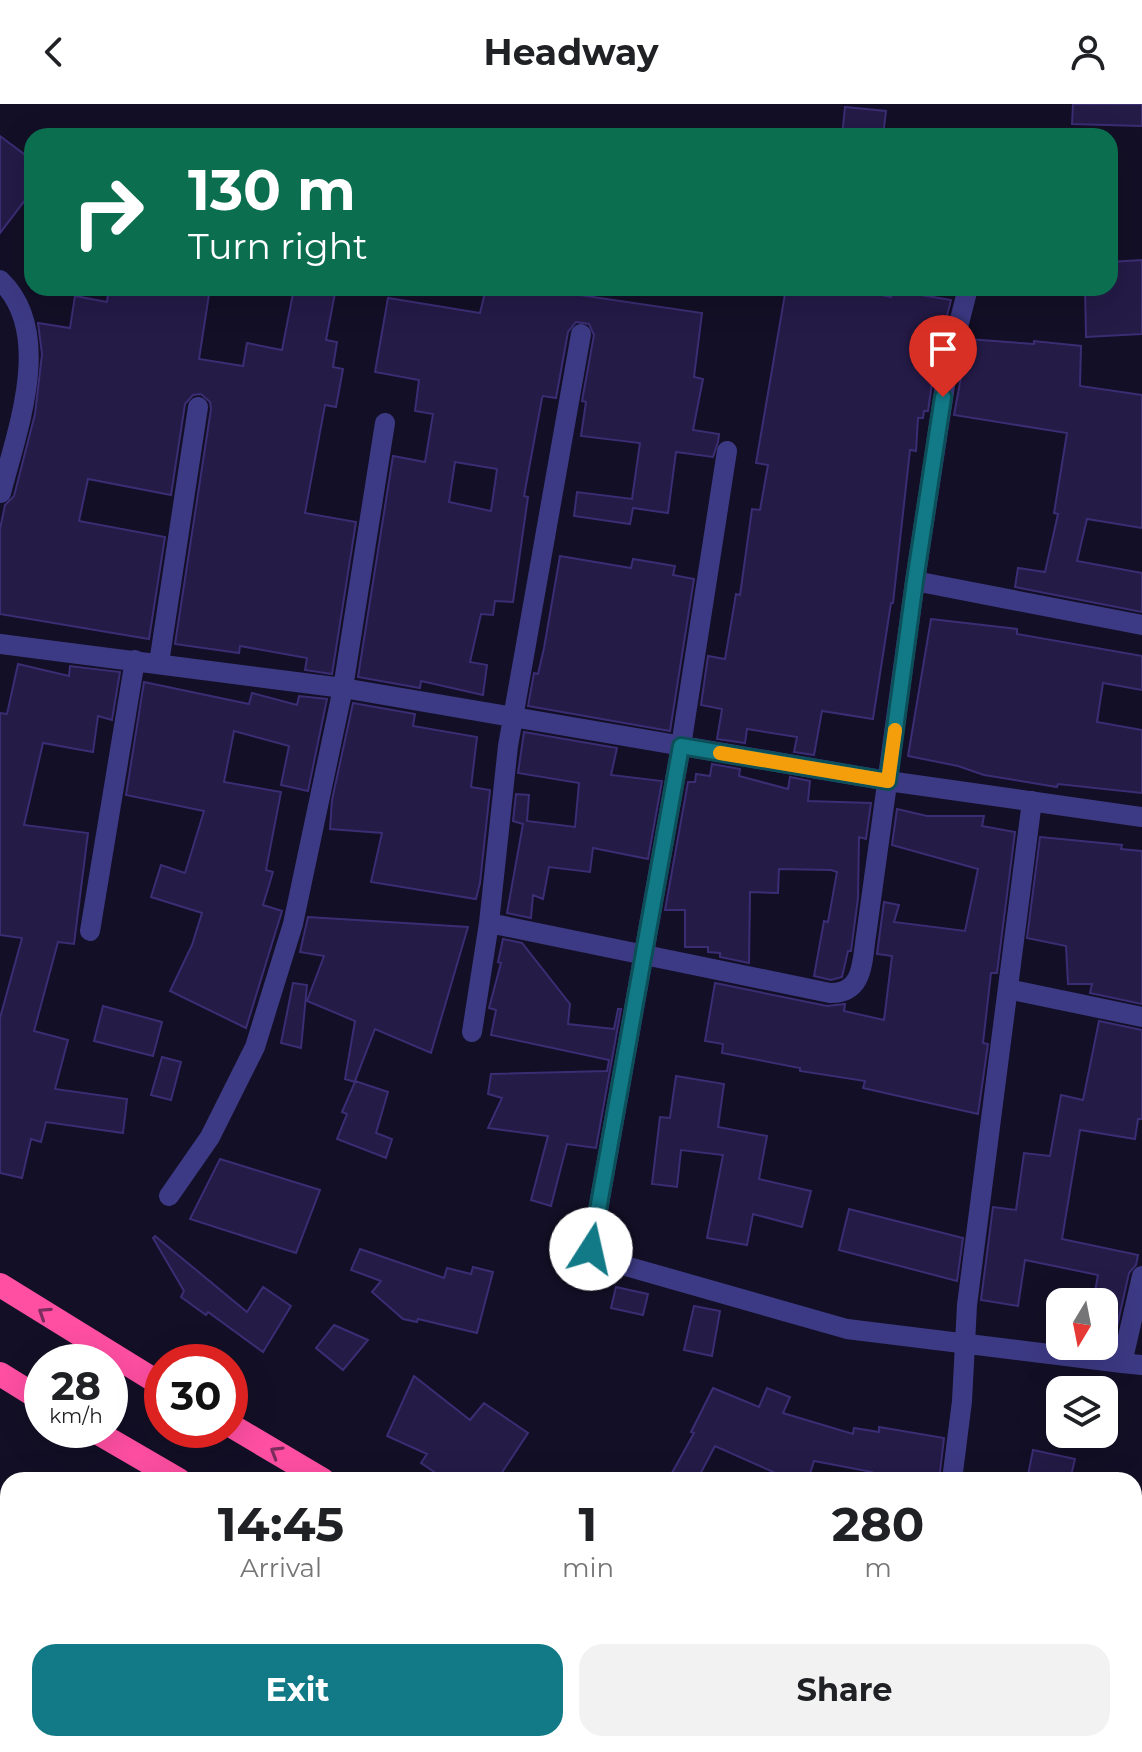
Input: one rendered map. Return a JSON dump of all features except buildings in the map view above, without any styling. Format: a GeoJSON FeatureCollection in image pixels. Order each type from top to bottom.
{"type":"FeatureCollection","features":[{"type":"Feature","properties":{"kind":"highway"},"geometry":{"type":"LineString","coordinates":[[0,1285],[144,1374]]}},
{"type":"Feature","properties":{"kind":"highway"},"geometry":{"type":"LineString","coordinates":[[0,1374],[24,1389]]}},
{"type":"Feature","properties":{"kind":"highway"},"geometry":{"type":"LineString","coordinates":[[248,1436],[309,1472]]}},
{"type":"Feature","properties":{"kind":"highway"},"geometry":{"type":"LineString","coordinates":[[124,1448],[165,1472]]}},
{"type":"Feature","properties":{"kind":"street"},"geometry":{"type":"LineString","coordinates":[[0,280],[10,289],[25,317],[28,354],[22,413],[0,495]]}},
{"type":"Feature","properties":{"kind":"street"},"geometry":{"type":"LineString","coordinates":[[489,923],[830,993],[842,994],[852,988],[859,975],[864,949],[948,366],[966,296]]}},
{"type":"Feature","properties":{"kind":"street"},"geometry":{"type":"LineString","coordinates":[[472,1032],[489,923],[512,718],[581,334]]}},
{"type":"Feature","properties":{"kind":"street"},"geometry":{"type":"LineString","coordinates":[[159,663],[198,407]]}},
{"type":"Feature","properties":{"kind":"street"},"geometry":{"type":"LineString","coordinates":[[169,1196],[210,1137],[255,1047],[293,924],[343,688],[385,423]]}},
{"type":"Feature","properties":{"kind":"street"},"geometry":{"type":"LineString","coordinates":[[727,451],[681,746],[591,1249],[608,1261],[847,1329],[1132,1364],[1142,1276]]}},
{"type":"Feature","properties":{"kind":"street"},"geometry":{"type":"LineString","coordinates":[[915,581],[1142,625]]}},
{"type":"Feature","properties":{"kind":"street"},"geometry":{"type":"LineString","coordinates":[[0,644],[343,688],[888,781],[1142,817]]}},
{"type":"Feature","properties":{"kind":"street"},"geometry":{"type":"LineString","coordinates":[[90,931],[135,660]]}},
{"type":"Feature","properties":{"kind":"street"},"geometry":{"type":"LineString","coordinates":[[953,1472],[962,1401],[967,1305],[1032,801]]}},
{"type":"Feature","properties":{"kind":"street"},"geometry":{"type":"LineString","coordinates":[[1008,989],[1142,1017]]}},
{"type":"Feature","properties":{"kind":"slow traffic"},"geometry":{"type":"LineString","coordinates":[[720,753],[888,781],[895,730]]}},
{"type":"Feature","properties":{"kind":"route"},"geometry":{"type":"LineString","coordinates":[[591,1249],[681,746],[888,781],[943,397]]}}]}
